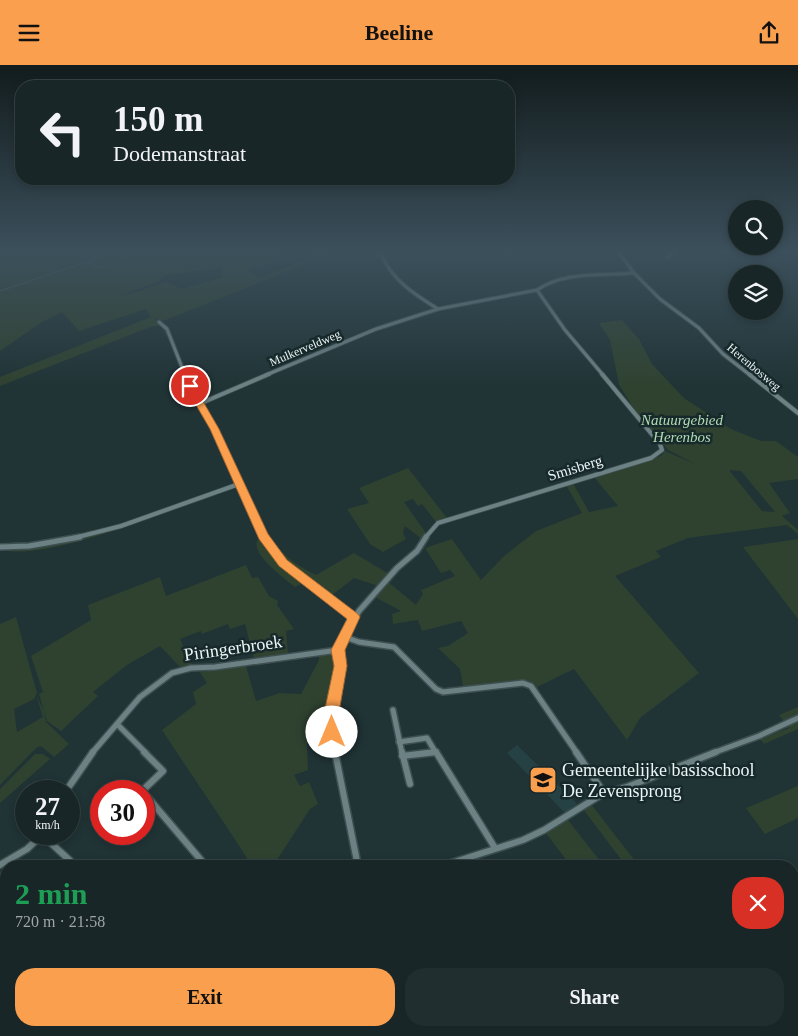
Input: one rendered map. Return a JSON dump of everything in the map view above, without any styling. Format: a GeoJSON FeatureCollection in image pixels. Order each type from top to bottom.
{"type":"FeatureCollection","features":[{"type":"Feature","properties":{"kind":"street"},"geometry":{"type":"LineString","coordinates":[[420,296],[438,309]]}},
{"type":"Feature","properties":{"kind":"street","name":"Mulkerveldweg"},"geometry":{"type":"LineString","coordinates":[[199,404],[362,333],[438,309],[504,296]]}},
{"type":"Feature","properties":{"kind":"street","name":"Smisberg"},"geometry":{"type":"LineString","coordinates":[[338,650],[346,637],[354,617],[391,575],[417,551],[428,533],[438,523],[640,462],[661,453],[660,443],[565,329],[542,296]]}},
{"type":"Feature","properties":{"kind":"street","name":"Herenbosweg"},"geometry":{"type":"LineString","coordinates":[[658,296],[707,335],[718,350],[743,372],[798,413]]}},
{"type":"Feature","properties":{"kind":"street"},"geometry":{"type":"LineString","coordinates":[[159,321],[167,329],[181,368],[199,404],[215,429],[260,530],[283,563],[354,617]]}},
{"type":"Feature","properties":{"kind":"street"},"geometry":{"type":"LineString","coordinates":[[0,547],[26,548],[58,543],[144,517],[239,484]]}},
{"type":"Feature","properties":{"kind":"street"},"geometry":{"type":"LineString","coordinates":[[346,637],[394,647],[436,689],[443,692],[523,683],[531,686],[604,793]]}},
{"type":"Feature","properties":{"kind":"street"},"geometry":{"type":"LineString","coordinates":[[338,650],[341,666],[330,718],[336,760],[357,860]]}},
{"type":"Feature","properties":{"kind":"street","name":"Piringerbroek"},"geometry":{"type":"LineString","coordinates":[[73,780],[89,757],[117,724],[146,691],[162,678],[176,672],[338,650]]}},
{"type":"Feature","properties":{"kind":"street"},"geometry":{"type":"LineString","coordinates":[[393,710],[402,756],[410,784]]}},
{"type":"Feature","properties":{"kind":"street"},"geometry":{"type":"LineString","coordinates":[[460,860],[523,840],[544,830],[604,793],[627,787],[648,777],[759,736],[798,718]]}},
{"type":"Feature","properties":{"kind":"street"},"geometry":{"type":"LineString","coordinates":[[117,724],[163,771],[154,780]]}},
{"type":"Feature","properties":{"kind":"street"},"geometry":{"type":"LineString","coordinates":[[399,742],[427,738],[495,848]]}},
{"type":"Feature","properties":{"kind":"street"},"geometry":{"type":"LineString","coordinates":[[402,756],[436,752]]}},
{"type":"Feature","properties":{"kind":"street"},"geometry":{"type":"LineString","coordinates":[[155,806],[201,860]]}},
{"type":"Feature","properties":{"kind":"street"},"geometry":{"type":"LineString","coordinates":[[8,860],[31,845]]}},
{"type":"Feature","properties":{"kind":"street"},"geometry":{"type":"LineString","coordinates":[[54,845],[70,860]]}},
{"type":"Feature","properties":{"kind":"shaded area","name":"Gemeentelijke basisschool De Zevensprong"},"geometry":{"type":"Polygon","coordinates":[[[517,745],[577,804],[565,813],[507,753],[517,745]]]}},
{"type":"Feature","properties":{"kind":"green space"},"geometry":{"type":"Polygon","coordinates":[[[0,296],[225,296],[163,321],[154,317],[166,330],[168,336],[166,336],[161,325],[150,327],[0,386],[0,377],[151,317],[146,309],[79,331],[62,312],[42,322],[0,351],[0,296]]]}},
{"type":"Feature","properties":{"kind":"green space","name":"Natuurgebied Herenbos"},"geometry":{"type":"Polygon","coordinates":[[[622,320],[639,339],[652,364],[684,398],[731,429],[761,441],[776,441],[798,457],[798,479],[769,483],[790,513],[782,516],[798,530],[798,534],[787,525],[688,538],[656,551],[661,557],[615,576],[699,673],[640,718],[627,740],[574,669],[537,687],[534,683],[527,680],[463,687],[460,669],[438,648],[448,646],[468,633],[461,621],[422,631],[418,620],[393,624],[392,614],[401,611],[373,596],[387,581],[416,605],[423,594],[421,590],[455,576],[450,570],[441,573],[425,548],[452,539],[481,580],[504,556],[536,531],[582,513],[566,485],[573,483],[589,512],[618,506],[594,477],[661,456],[665,451],[697,465],[668,450],[639,417],[619,385],[610,340],[599,323],[622,320]],[[729,470],[762,511],[775,512],[741,471],[729,470]]]}},
{"type":"Feature","properties":{"kind":"green space"},"geometry":{"type":"Polygon","coordinates":[[[408,468],[447,518],[436,522],[422,504],[418,506],[413,499],[404,502],[426,533],[423,540],[405,526],[403,533],[406,539],[383,552],[370,544],[347,509],[369,503],[359,488],[408,468]]]}},
{"type":"Feature","properties":{"kind":"green space"},"geometry":{"type":"Polygon","coordinates":[[[191,503],[124,528],[69,544],[21,552],[3,550],[13,542],[44,542],[92,530],[92,534],[191,503]]]}},
{"type":"Feature","properties":{"kind":"green space"},"geometry":{"type":"Polygon","coordinates":[[[261,522],[272,540],[284,554],[298,565],[316,575],[354,553],[389,574],[378,586],[354,578],[331,596],[308,581],[295,587],[270,566],[259,553],[257,541],[265,536],[258,524],[261,522]]]}},
{"type":"Feature","properties":{"kind":"green space"},"geometry":{"type":"Polygon","coordinates":[[[798,539],[798,619],[743,547],[798,539]]]}},
{"type":"Feature","properties":{"kind":"green space"},"geometry":{"type":"Polygon","coordinates":[[[246,565],[252,578],[258,577],[269,596],[278,601],[277,605],[294,629],[286,631],[288,653],[254,659],[245,624],[230,629],[228,624],[202,634],[201,631],[180,639],[192,665],[180,667],[160,646],[127,665],[93,692],[98,696],[61,731],[47,721],[39,694],[43,692],[31,656],[91,620],[88,605],[160,577],[166,596],[246,565]]]}},
{"type":"Feature","properties":{"kind":"green space"},"geometry":{"type":"Polygon","coordinates":[[[16,617],[36,695],[44,711],[46,722],[69,744],[54,757],[41,746],[36,748],[0,785],[0,624],[16,617]],[[36,695],[34,699],[14,709],[17,732],[43,717],[36,695]]]}},
{"type":"Feature","properties":{"kind":"green space"},"geometry":{"type":"Polygon","coordinates":[[[332,652],[338,665],[337,680],[327,713],[329,741],[307,744],[308,770],[294,775],[300,786],[309,782],[318,804],[310,809],[277,860],[248,860],[162,730],[196,704],[193,692],[207,683],[200,672],[246,666],[256,701],[280,693],[301,694],[319,660],[319,653],[332,652]]]}},
{"type":"Feature","properties":{"kind":"green space"},"geometry":{"type":"Polygon","coordinates":[[[798,707],[798,729],[764,744],[760,739],[789,728],[779,715],[798,707]]]}},
{"type":"Feature","properties":{"kind":"green space"},"geometry":{"type":"Polygon","coordinates":[[[35,754],[43,754],[50,759],[26,780],[15,780],[15,790],[0,803],[0,789],[35,754]]]}},
{"type":"Feature","properties":{"kind":"green space"},"geometry":{"type":"Polygon","coordinates":[[[798,786],[798,818],[765,834],[746,808],[798,786]]]}},
{"type":"Feature","properties":{"kind":"green space"},"geometry":{"type":"Polygon","coordinates":[[[591,804],[634,860],[621,860],[583,809],[591,804]]]}},
{"type":"Feature","properties":{"kind":"green space"},"geometry":{"type":"Polygon","coordinates":[[[568,820],[599,860],[566,860],[545,832],[568,820]]]}},
{"type":"Feature","properties":{"kind":"place","name":"Gemeentelijke basisschool De Zevensprong"},"geometry":{"type":"Point","coordinates":[543,780]}},
{"type":"Feature","properties":{"kind":"route"},"geometry":{"type":"LineString","coordinates":[[190,386],[215,429],[263,536],[283,563],[354,617],[346,637],[338,650],[341,666],[330,718],[332,732]]}}]}
